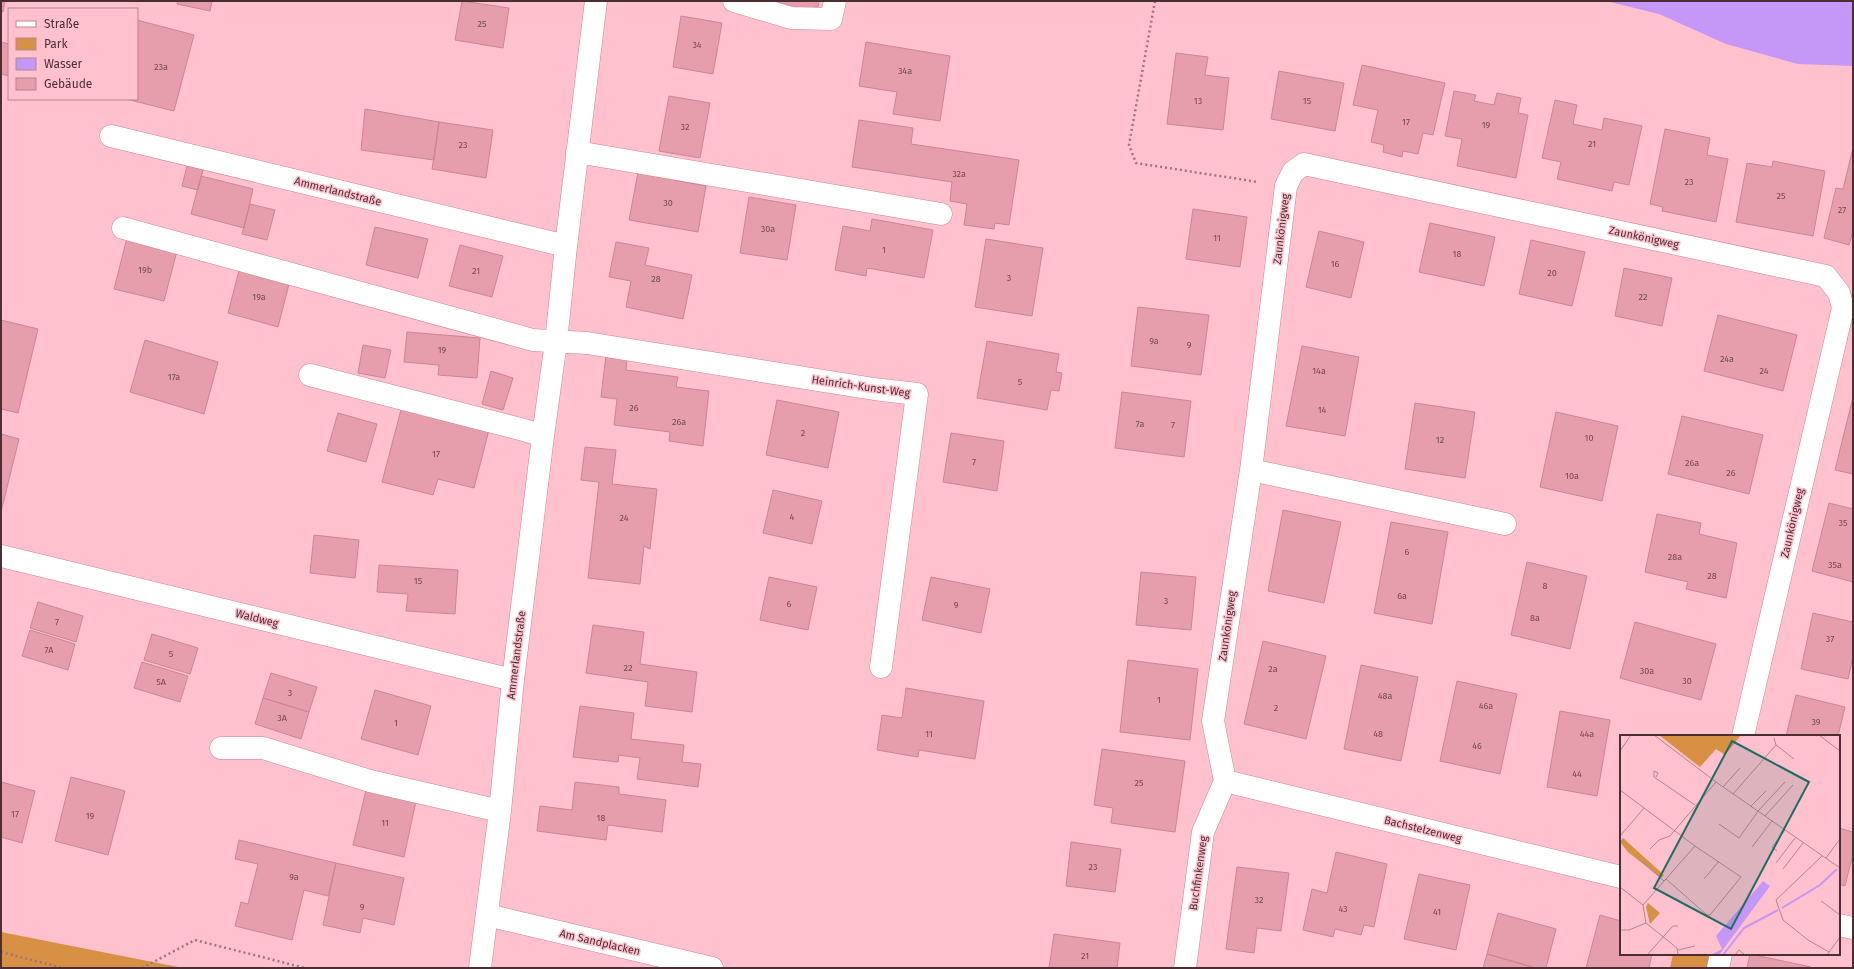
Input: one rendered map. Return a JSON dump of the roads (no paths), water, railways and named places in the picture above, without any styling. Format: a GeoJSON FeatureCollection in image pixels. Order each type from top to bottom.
{"type":"FeatureCollection","features":[{"type":"Feature","properties":{"kind":"street","name":"Ammerlandstraße"},"geometry":{"type":"LineString","coordinates":[[480,968],[500,810],[513,680],[556,342],[577,152],[596,1]]}},
{"type":"Feature","properties":{"kind":"street"},"geometry":{"type":"LineString","coordinates":[[734,1],[791,18],[831,18],[835,1]]}},
{"type":"Feature","properties":{"kind":"street","name":"Ammerlandstraße"},"geometry":{"type":"LineString","coordinates":[[111,136],[566,246]]}},
{"type":"Feature","properties":{"kind":"street"},"geometry":{"type":"LineString","coordinates":[[577,152],[941,214]]}},
{"type":"Feature","properties":{"kind":"street","name":"Zaunkönigweg"},"geometry":{"type":"LineString","coordinates":[[1225,781],[1213,721],[1250,470],[1286,186],[1293,172],[1304,164],[1826,276],[1839,293],[1843,308],[1743,735]]}},
{"type":"Feature","properties":{"kind":"street"},"geometry":{"type":"LineString","coordinates":[[123,228],[533,340],[556,342]]}},
{"type":"Feature","properties":{"kind":"street","name":"Heinrich-Kunst-Weg"},"geometry":{"type":"LineString","coordinates":[[556,342],[587,343],[874,389],[917,394],[881,667]]}},
{"type":"Feature","properties":{"kind":"street"},"geometry":{"type":"LineString","coordinates":[[310,375],[543,436]]}},
{"type":"Feature","properties":{"kind":"street"},"geometry":{"type":"LineString","coordinates":[[1250,470],[1505,524]]}},
{"type":"Feature","properties":{"kind":"street","name":"Waldweg"},"geometry":{"type":"LineString","coordinates":[[1,556],[513,680]]}},
{"type":"Feature","properties":{"kind":"street"},"geometry":{"type":"LineString","coordinates":[[221,748],[263,748],[370,781],[500,810]]}},
{"type":"Feature","properties":{"kind":"street","name":"Bachstelzenweg"},"geometry":{"type":"LineString","coordinates":[[1225,781],[1620,877]]}},
{"type":"Feature","properties":{"kind":"street","name":"Buchfinkenweg"},"geometry":{"type":"LineString","coordinates":[[1186,968],[1203,832],[1225,781]]}},
{"type":"Feature","properties":{"kind":"street","name":"Am Sandplacken"},"geometry":{"type":"LineString","coordinates":[[487,915],[712,968]]}},
{"type":"Feature","properties":{"kind":"street"},"geometry":{"type":"LineString","coordinates":[[1840,925],[1853,928]]}},
{"type":"Feature","properties":{"kind":"street"},"geometry":{"type":"LineString","coordinates":[[1718,968],[1721,955]]}},
{"type":"Feature","properties":{"kind":"water"},"geometry":{"type":"Polygon","coordinates":[[[1606,1],[1853,1],[1853,66],[1798,64],[1726,44],[1659,14],[1606,1]]]}}]}
